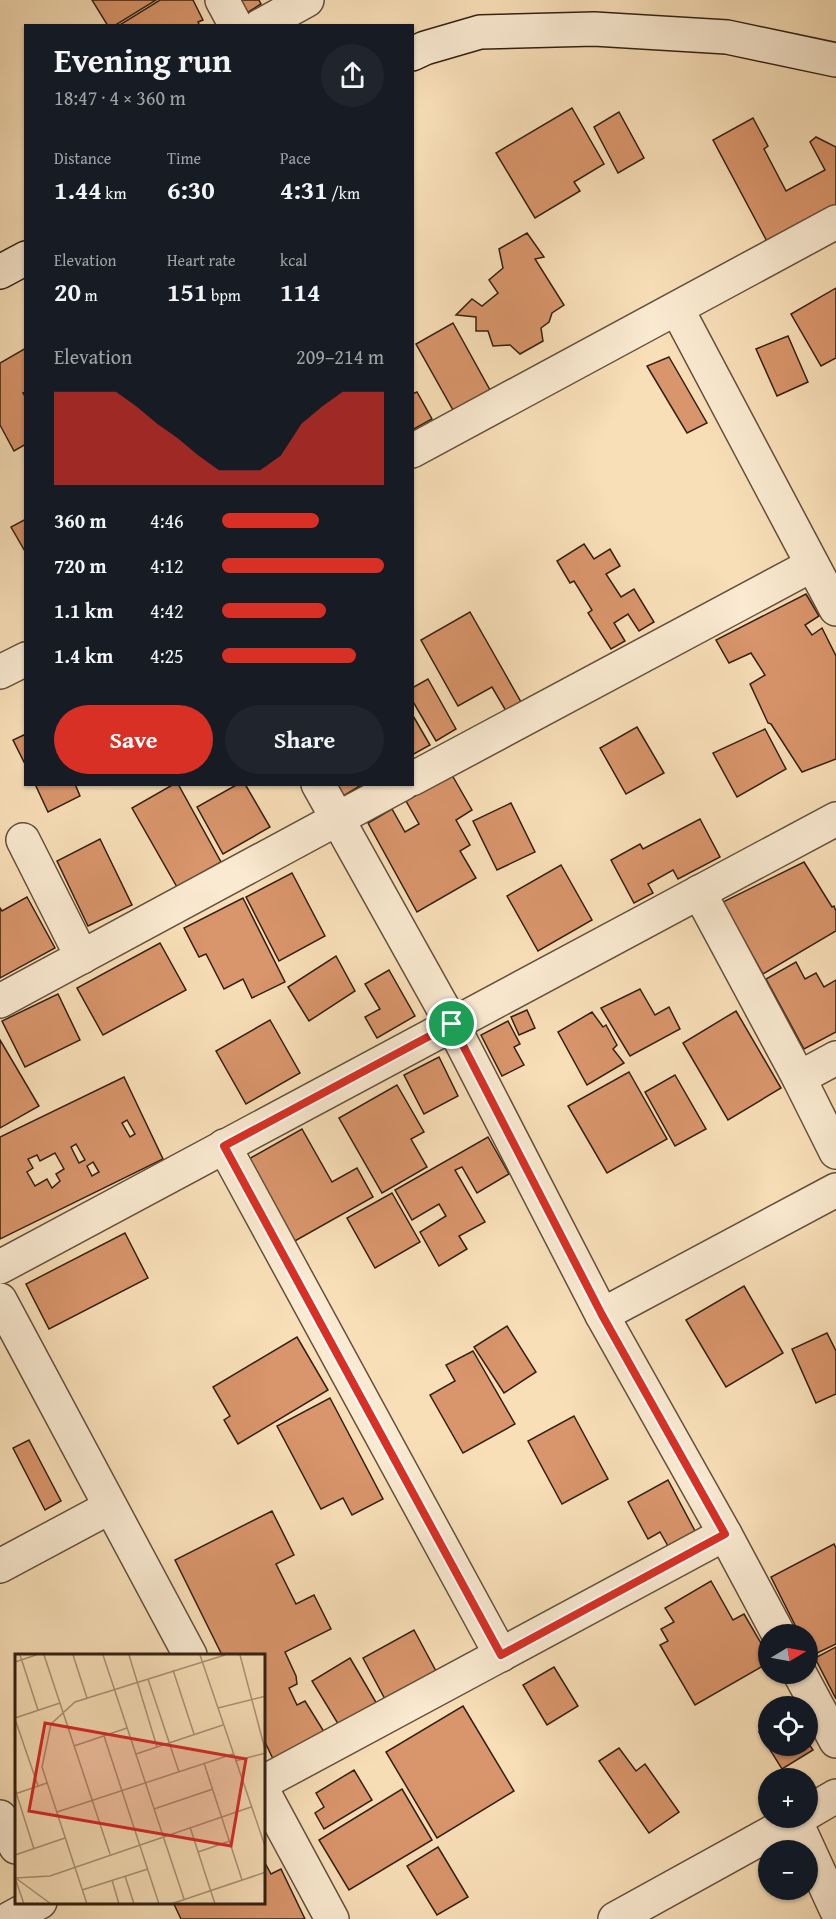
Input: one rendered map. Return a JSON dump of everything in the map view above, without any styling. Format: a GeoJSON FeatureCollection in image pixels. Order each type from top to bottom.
{"type":"FeatureCollection","features":[{"type":"Feature","properties":{"kind":"street"},"geometry":{"type":"LineString","coordinates":[[222,0],[235,24]]}},
{"type":"Feature","properties":{"kind":"street"},"geometry":{"type":"LineString","coordinates":[[264,24],[307,0]]}},
{"type":"Feature","properties":{"kind":"street"},"geometry":{"type":"LineString","coordinates":[[414,53],[480,32],[594,29],[727,37],[836,60]]}},
{"type":"Feature","properties":{"kind":"street"},"geometry":{"type":"LineString","coordinates":[[414,450],[836,222]]}},
{"type":"Feature","properties":{"kind":"street"},"geometry":{"type":"LineString","coordinates":[[0,272],[24,259]]}},
{"type":"Feature","properties":{"kind":"street"},"geometry":{"type":"LineString","coordinates":[[677,309],[836,609]]}},
{"type":"Feature","properties":{"kind":"street"},"geometry":{"type":"LineString","coordinates":[[414,778],[812,565]]}},
{"type":"Feature","properties":{"kind":"street"},"geometry":{"type":"LineString","coordinates":[[0,672],[24,660]]}},
{"type":"Feature","properties":{"kind":"street"},"geometry":{"type":"LineString","coordinates":[[319,786],[452,1024],[602,1315],[773,1624]]}},
{"type":"Feature","properties":{"kind":"street"},"geometry":{"type":"LineString","coordinates":[[0,1001],[398,786]]}},
{"type":"Feature","properties":{"kind":"street"},"geometry":{"type":"LineString","coordinates":[[0,1267],[836,819]]}},
{"type":"Feature","properties":{"kind":"street"},"geometry":{"type":"LineString","coordinates":[[23,840],[82,957]]}},
{"type":"Feature","properties":{"kind":"street"},"geometry":{"type":"LineString","coordinates":[[699,892],[799,1077],[836,1152]]}},
{"type":"Feature","properties":{"kind":"street"},"geometry":{"type":"LineString","coordinates":[[799,1077],[836,1058]]}},
{"type":"Feature","properties":{"kind":"street"},"geometry":{"type":"LineString","coordinates":[[224,1146],[501,1655]]}},
{"type":"Feature","properties":{"kind":"street"},"geometry":{"type":"LineString","coordinates":[[602,1315],[836,1190]]}},
{"type":"Feature","properties":{"kind":"street"},"geometry":{"type":"LineString","coordinates":[[0,1300],[189,1654]]}},
{"type":"Feature","properties":{"kind":"street"},"geometry":{"type":"LineString","coordinates":[[0,1566],[110,1507]]}},
{"type":"Feature","properties":{"kind":"street"},"geometry":{"type":"LineString","coordinates":[[266,1781],[725,1534]]}},
{"type":"Feature","properties":{"kind":"street"},"geometry":{"type":"LineString","coordinates":[[805,1684],[836,1741]]}},
{"type":"Feature","properties":{"kind":"street"},"geometry":{"type":"LineString","coordinates":[[818,1806],[836,1796]]}},
{"type":"Feature","properties":{"kind":"street"},"geometry":{"type":"LineString","coordinates":[[266,1797],[332,1919]]}},
{"type":"Feature","properties":{"kind":"street"},"geometry":{"type":"LineString","coordinates":[[0,1817],[15,1845]]}},
{"type":"Feature","properties":{"kind":"street"},"geometry":{"type":"LineString","coordinates":[[615,1919],[780,1828]]}},
{"type":"Feature","properties":{"kind":"street"},"geometry":{"type":"LineString","coordinates":[[804,1828],[836,1910]]}},
{"type":"Feature","properties":{"kind":"street"},"geometry":{"type":"LineString","coordinates":[[9,1919],[36,1904]]}},
{"type":"Feature","properties":{"kind":"building"},"geometry":{"type":"Polygon","coordinates":[[[92,0],[156,0],[117,24],[107,24],[92,0]]]}},
{"type":"Feature","properties":{"kind":"building"},"geometry":{"type":"Polygon","coordinates":[[[160,0],[193,0],[203,20],[198,22],[199,24],[121,24],[160,0]]]}},
{"type":"Feature","properties":{"kind":"building"},"geometry":{"type":"Polygon","coordinates":[[[234,0],[259,0],[261,4],[242,16],[234,0]]]}},
{"type":"Feature","properties":{"kind":"building"},"geometry":{"type":"Polygon","coordinates":[[[572,108],[604,164],[574,182],[580,191],[535,218],[496,153],[572,108]]]}},
{"type":"Feature","properties":{"kind":"building"},"geometry":{"type":"Polygon","coordinates":[[[619,112],[644,158],[618,173],[594,127],[619,112]]]}},
{"type":"Feature","properties":{"kind":"building"},"geometry":{"type":"Polygon","coordinates":[[[753,118],[768,146],[764,149],[786,191],[825,170],[810,142],[816,137],[836,147],[836,212],[770,247],[713,140],[753,118]]]}},
{"type":"Feature","properties":{"kind":"building"},"geometry":{"type":"Polygon","coordinates":[[[527,233],[544,257],[535,259],[564,305],[552,313],[549,322],[541,328],[543,341],[520,354],[510,345],[493,346],[488,331],[476,331],[476,317],[456,315],[472,299],[482,306],[498,293],[489,280],[503,268],[499,249],[527,233]]]}},
{"type":"Feature","properties":{"kind":"building"},"geometry":{"type":"Polygon","coordinates":[[[836,288],[836,358],[821,366],[791,314],[836,288]]]}},
{"type":"Feature","properties":{"kind":"building"},"geometry":{"type":"Polygon","coordinates":[[[453,323],[490,390],[453,410],[416,344],[453,323]]]}},
{"type":"Feature","properties":{"kind":"building"},"geometry":{"type":"Polygon","coordinates":[[[788,336],[808,382],[777,396],[756,349],[788,336]]]}},
{"type":"Feature","properties":{"kind":"building"},"geometry":{"type":"Polygon","coordinates":[[[24,349],[24,445],[14,451],[0,425],[0,363],[24,349]]]}},
{"type":"Feature","properties":{"kind":"building"},"geometry":{"type":"Polygon","coordinates":[[[669,357],[707,423],[687,433],[647,366],[669,357]]]}},
{"type":"Feature","properties":{"kind":"building"},"geometry":{"type":"Polygon","coordinates":[[[417,392],[432,419],[414,429],[414,393],[417,392]]]}},
{"type":"Feature","properties":{"kind":"building"},"geometry":{"type":"Polygon","coordinates":[[[24,520],[24,550],[11,527],[24,520]]]}},
{"type":"Feature","properties":{"kind":"building"},"geometry":{"type":"Polygon","coordinates":[[[584,544],[594,559],[610,549],[620,566],[606,574],[621,597],[634,589],[654,622],[639,631],[628,614],[614,623],[625,641],[611,649],[588,613],[592,610],[574,581],[570,583],[557,561],[584,544]]]}},
{"type":"Feature","properties":{"kind":"building"},"geometry":{"type":"Polygon","coordinates":[[[806,594],[819,616],[805,625],[812,635],[822,628],[836,656],[836,759],[802,772],[771,724],[768,723],[750,684],[765,675],[751,653],[729,663],[716,640],[806,594]]]}},
{"type":"Feature","properties":{"kind":"building"},"geometry":{"type":"Polygon","coordinates":[[[470,612],[521,702],[506,711],[492,687],[458,706],[421,640],[470,612]]]}},
{"type":"Feature","properties":{"kind":"building"},"geometry":{"type":"Polygon","coordinates":[[[428,679],[456,729],[436,741],[414,703],[414,687],[428,679]]]}},
{"type":"Feature","properties":{"kind":"building"},"geometry":{"type":"Polygon","coordinates":[[[414,717],[430,745],[414,754],[414,717]]]}},
{"type":"Feature","properties":{"kind":"building"},"geometry":{"type":"Polygon","coordinates":[[[637,727],[664,773],[626,794],[600,748],[637,727]]]}},
{"type":"Feature","properties":{"kind":"building"},"geometry":{"type":"Polygon","coordinates":[[[765,729],[786,769],[737,797],[713,753],[765,729]]]}},
{"type":"Feature","properties":{"kind":"building"},"geometry":{"type":"Polygon","coordinates":[[[24,735],[24,762],[13,740],[24,735]]]}},
{"type":"Feature","properties":{"kind":"building"},"geometry":{"type":"Polygon","coordinates":[[[452,775],[472,810],[456,820],[470,845],[460,851],[476,878],[417,912],[368,823],[392,809],[405,832],[419,824],[406,801],[452,775]]]}},
{"type":"Feature","properties":{"kind":"building"},"geometry":{"type":"Polygon","coordinates":[[[36,786],[76,786],[80,796],[48,812],[36,786]]]}},
{"type":"Feature","properties":{"kind":"building"},"geometry":{"type":"Polygon","coordinates":[[[170,786],[179,786],[221,862],[177,887],[132,808],[170,786]]]}},
{"type":"Feature","properties":{"kind":"building"},"geometry":{"type":"Polygon","coordinates":[[[234,786],[246,786],[270,827],[223,854],[197,807],[234,786]]]}},
{"type":"Feature","properties":{"kind":"building"},"geometry":{"type":"Polygon","coordinates":[[[334,786],[360,786],[340,798],[334,786]]]}},
{"type":"Feature","properties":{"kind":"building"},"geometry":{"type":"Polygon","coordinates":[[[511,803],[535,852],[497,870],[473,821],[511,803]]]}},
{"type":"Feature","properties":{"kind":"building"},"geometry":{"type":"Polygon","coordinates":[[[700,819],[720,857],[678,879],[673,870],[648,884],[653,893],[634,903],[611,860],[640,844],[643,849],[700,819]]]}},
{"type":"Feature","properties":{"kind":"building"},"geometry":{"type":"Polygon","coordinates":[[[100,839],[132,905],[88,926],[57,861],[100,839]]]}},
{"type":"Feature","properties":{"kind":"building"},"geometry":{"type":"Polygon","coordinates":[[[804,862],[832,907],[834,906],[836,931],[763,974],[723,902],[804,862]]]}},
{"type":"Feature","properties":{"kind":"building"},"geometry":{"type":"Polygon","coordinates":[[[561,865],[592,920],[538,951],[507,896],[561,865]]]}},
{"type":"Feature","properties":{"kind":"building"},"geometry":{"type":"Polygon","coordinates":[[[292,873],[325,936],[279,961],[246,897],[292,873]]]}},
{"type":"Feature","properties":{"kind":"building"},"geometry":{"type":"Polygon","coordinates":[[[27,897],[55,948],[0,978],[0,908],[2,911],[27,897]]]}},
{"type":"Feature","properties":{"kind":"building"},"geometry":{"type":"Polygon","coordinates":[[[243,898],[285,982],[252,998],[243,979],[224,989],[206,954],[199,957],[184,928],[243,898]]]}},
{"type":"Feature","properties":{"kind":"building"},"geometry":{"type":"Polygon","coordinates":[[[160,943],[186,990],[103,1035],[77,988],[160,943]]]}},
{"type":"Feature","properties":{"kind":"building"},"geometry":{"type":"Polygon","coordinates":[[[336,956],[355,991],[309,1021],[288,987],[336,956]]]}},
{"type":"Feature","properties":{"kind":"building"},"geometry":{"type":"Polygon","coordinates":[[[796,962],[805,979],[816,973],[824,987],[836,980],[836,1032],[804,1049],[766,979],[796,962]]]}},
{"type":"Feature","properties":{"kind":"building"},"geometry":{"type":"Polygon","coordinates":[[[389,970],[415,1016],[377,1038],[365,1017],[380,1009],[365,984],[389,970]]]}},
{"type":"Feature","properties":{"kind":"building"},"geometry":{"type":"Polygon","coordinates":[[[640,989],[655,1015],[669,1007],[680,1029],[630,1056],[601,1008],[640,989]]]}},
{"type":"Feature","properties":{"kind":"building"},"geometry":{"type":"Polygon","coordinates":[[[58,994],[80,1040],[25,1067],[2,1021],[58,994]]]}},
{"type":"Feature","properties":{"kind":"building"},"geometry":{"type":"Polygon","coordinates":[[[527,1010],[535,1028],[519,1035],[511,1017],[527,1010]]]}},
{"type":"Feature","properties":{"kind":"building"},"geometry":{"type":"Polygon","coordinates":[[[736,1011],[781,1088],[728,1120],[683,1043],[736,1011]]]}},
{"type":"Feature","properties":{"kind":"building"},"geometry":{"type":"Polygon","coordinates":[[[592,1012],[603,1027],[606,1025],[617,1045],[613,1049],[624,1063],[587,1085],[558,1032],[592,1012]]]}},
{"type":"Feature","properties":{"kind":"building"},"geometry":{"type":"Polygon","coordinates":[[[270,1020],[300,1073],[246,1104],[216,1051],[270,1020]]]}},
{"type":"Feature","properties":{"kind":"building"},"geometry":{"type":"Polygon","coordinates":[[[508,1021],[520,1044],[514,1047],[524,1065],[502,1076],[481,1035],[508,1021]]]}},
{"type":"Feature","properties":{"kind":"building"},"geometry":{"type":"Polygon","coordinates":[[[0,1040],[39,1106],[0,1128],[0,1040]]]}},
{"type":"Feature","properties":{"kind":"building"},"geometry":{"type":"Polygon","coordinates":[[[439,1057],[458,1096],[424,1114],[404,1075],[439,1057]]]}},
{"type":"Feature","properties":{"kind":"building"},"geometry":{"type":"Polygon","coordinates":[[[629,1072],[667,1139],[607,1173],[568,1106],[629,1072]]]}},
{"type":"Feature","properties":{"kind":"building"},"geometry":{"type":"Polygon","coordinates":[[[675,1075],[706,1129],[675,1146],[645,1092],[675,1075]]]}},
{"type":"Feature","properties":{"kind":"building"},"geometry":{"type":"Polygon","coordinates":[[[124,1077],[163,1159],[0,1239],[0,1137],[124,1077]],[[127,1120],[122,1123],[130,1137],[135,1134],[127,1120]],[[76,1144],[71,1147],[79,1163],[85,1160],[76,1144]],[[55,1153],[40,1161],[37,1155],[28,1159],[33,1168],[27,1172],[35,1186],[47,1179],[52,1188],[60,1181],[56,1174],[64,1169],[55,1153]],[[93,1162],[87,1166],[92,1176],[99,1172],[93,1162]]]}},
{"type":"Feature","properties":{"kind":"building"},"geometry":{"type":"Polygon","coordinates":[[[397,1085],[424,1132],[411,1139],[427,1167],[382,1193],[339,1118],[397,1085]]]}},
{"type":"Feature","properties":{"kind":"building"},"geometry":{"type":"Polygon","coordinates":[[[302,1129],[332,1182],[357,1168],[373,1197],[286,1246],[240,1164],[302,1129]]]}},
{"type":"Feature","properties":{"kind":"building"},"geometry":{"type":"Polygon","coordinates":[[[488,1137],[509,1174],[477,1193],[462,1167],[455,1170],[485,1222],[459,1236],[467,1249],[439,1266],[420,1232],[446,1216],[439,1204],[412,1220],[395,1190],[488,1137]]]}},
{"type":"Feature","properties":{"kind":"building"},"geometry":{"type":"Polygon","coordinates":[[[392,1193],[420,1242],[375,1268],[347,1218],[392,1193]]]}},
{"type":"Feature","properties":{"kind":"building"},"geometry":{"type":"Polygon","coordinates":[[[125,1233],[148,1278],[49,1329],[26,1284],[125,1233]]]}},
{"type":"Feature","properties":{"kind":"building"},"geometry":{"type":"Polygon","coordinates":[[[744,1286],[783,1353],[726,1387],[686,1320],[744,1286]]]}},
{"type":"Feature","properties":{"kind":"building"},"geometry":{"type":"Polygon","coordinates":[[[507,1326],[536,1372],[504,1393],[474,1347],[507,1326]]]}},
{"type":"Feature","properties":{"kind":"building"},"geometry":{"type":"Polygon","coordinates":[[[827,1333],[836,1351],[836,1394],[816,1403],[792,1349],[827,1333]]]}},
{"type":"Feature","properties":{"kind":"building"},"geometry":{"type":"Polygon","coordinates":[[[297,1337],[328,1390],[238,1444],[224,1420],[230,1416],[213,1387],[297,1337]]]}},
{"type":"Feature","properties":{"kind":"building"},"geometry":{"type":"Polygon","coordinates":[[[473,1351],[515,1424],[463,1453],[430,1395],[455,1381],[446,1365],[473,1351]]]}},
{"type":"Feature","properties":{"kind":"building"},"geometry":{"type":"Polygon","coordinates":[[[330,1398],[383,1499],[352,1515],[343,1498],[321,1509],[277,1426],[330,1398]]]}},
{"type":"Feature","properties":{"kind":"building"},"geometry":{"type":"Polygon","coordinates":[[[574,1416],[608,1479],[562,1504],[528,1441],[574,1416]]]}},
{"type":"Feature","properties":{"kind":"building"},"geometry":{"type":"Polygon","coordinates":[[[29,1440],[61,1501],[45,1510],[13,1448],[29,1440]]]}},
{"type":"Feature","properties":{"kind":"building"},"geometry":{"type":"Polygon","coordinates":[[[668,1480],[695,1531],[668,1546],[660,1532],[648,1539],[628,1502],[668,1480]]]}},
{"type":"Feature","properties":{"kind":"building"},"geometry":{"type":"Polygon","coordinates":[[[272,1511],[294,1555],[276,1564],[296,1604],[314,1595],[331,1629],[285,1652],[296,1676],[297,1684],[289,1688],[297,1705],[305,1701],[326,1735],[274,1761],[266,1744],[266,1654],[222,1654],[175,1560],[272,1511]]]}},
{"type":"Feature","properties":{"kind":"building"},"geometry":{"type":"Polygon","coordinates":[[[834,1544],[836,1548],[836,1644],[818,1653],[818,1624],[794,1624],[771,1577],[834,1544]]]}},
{"type":"Feature","properties":{"kind":"building"},"geometry":{"type":"Polygon","coordinates":[[[711,1581],[733,1620],[744,1614],[758,1638],[758,1669],[695,1705],[660,1645],[668,1641],[661,1629],[674,1622],[665,1608],[711,1581]]]}},
{"type":"Feature","properties":{"kind":"building"},"geometry":{"type":"Polygon","coordinates":[[[414,1630],[437,1673],[386,1701],[363,1658],[414,1630]]]}},
{"type":"Feature","properties":{"kind":"building"},"geometry":{"type":"Polygon","coordinates":[[[836,1647],[836,1699],[818,1664],[818,1656],[836,1647]]]}},
{"type":"Feature","properties":{"kind":"building"},"geometry":{"type":"Polygon","coordinates":[[[350,1658],[377,1704],[340,1727],[312,1681],[350,1658]]]}},
{"type":"Feature","properties":{"kind":"building"},"geometry":{"type":"Polygon","coordinates":[[[554,1667],[578,1706],[547,1725],[523,1685],[554,1667]]]}},
{"type":"Feature","properties":{"kind":"building"},"geometry":{"type":"Polygon","coordinates":[[[463,1706],[514,1791],[437,1838],[386,1752],[463,1706]]]}},
{"type":"Feature","properties":{"kind":"building"},"geometry":{"type":"Polygon","coordinates":[[[619,1748],[636,1771],[645,1764],[679,1812],[649,1833],[599,1761],[619,1748]]]}},
{"type":"Feature","properties":{"kind":"building"},"geometry":{"type":"Polygon","coordinates":[[[774,1756],[803,1756],[784,1768],[774,1756]]]}},
{"type":"Feature","properties":{"kind":"building"},"geometry":{"type":"Polygon","coordinates":[[[354,1770],[372,1800],[324,1829],[315,1813],[324,1807],[316,1793],[354,1770]]]}},
{"type":"Feature","properties":{"kind":"building"},"geometry":{"type":"Polygon","coordinates":[[[402,1789],[432,1840],[349,1890],[319,1840],[402,1789]]]}},
{"type":"Feature","properties":{"kind":"building"},"geometry":{"type":"Polygon","coordinates":[[[438,1847],[468,1897],[437,1915],[407,1866],[438,1847]]]}},
{"type":"Feature","properties":{"kind":"building"},"geometry":{"type":"Polygon","coordinates":[[[266,1865],[271,1874],[281,1869],[305,1919],[181,1919],[174,1904],[266,1904],[266,1865]]]}},
{"type":"Feature","properties":{"kind":"route"},"geometry":{"type":"LineString","coordinates":[[452,1024],[602,1315],[725,1534],[501,1655],[224,1146],[452,1024]]}}]}
